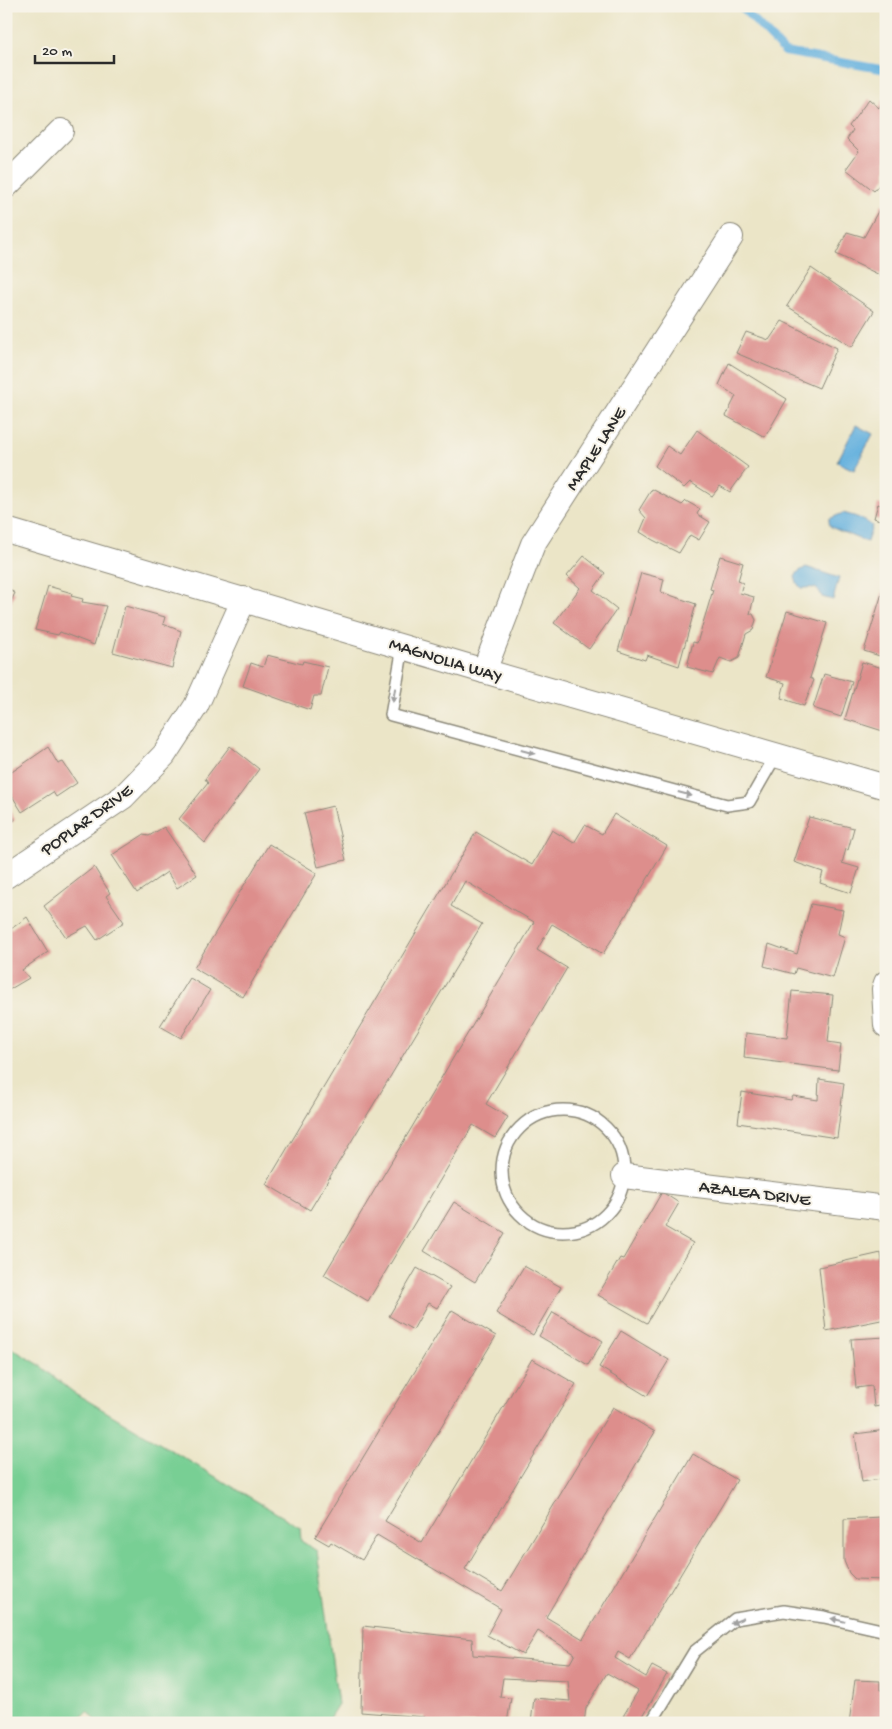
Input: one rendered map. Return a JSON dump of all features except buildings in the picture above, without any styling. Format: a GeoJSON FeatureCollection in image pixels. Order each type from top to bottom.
{"type":"FeatureCollection","features":[{"type":"Feature","properties":{"kind":"street"},"geometry":{"type":"LineString","coordinates":[[6,186],[61,131]]}},
{"type":"Feature","properties":{"kind":"street","name":"MAPLE LANE"},"geometry":{"type":"LineString","coordinates":[[484,671],[533,544],[731,237]]}},
{"type":"Feature","properties":{"kind":"street","name":"MAGNOLIA WAY"},"geometry":{"type":"LineString","coordinates":[[6,530],[886,787]]}},
{"type":"Feature","properties":{"kind":"street","name":"POPLAR DRIVE"},"geometry":{"type":"LineString","coordinates":[[6,876],[123,797],[164,755],[196,706],[244,599]]}},
{"type":"Feature","properties":{"kind":"street"},"geometry":{"type":"LineString","coordinates":[[886,983],[884,989],[886,1026]]}},
{"type":"Feature","properties":{"kind":"street","name":"AZALEA DRIVE"},"geometry":{"type":"LineString","coordinates":[[624,1176],[886,1208]]}},
{"type":"Feature","properties":{"kind":"lane"},"geometry":{"type":"LineString","coordinates":[[402,647],[391,715],[727,805],[749,802],[776,756]]}},
{"type":"Feature","properties":{"kind":"lane"},"geometry":{"type":"LineString","coordinates":[[557,1110],[577,1111],[595,1118],[610,1131],[620,1147],[624,1176],[620,1195],[600,1220],[581,1230],[560,1232],[540,1228],[522,1216],[509,1200],[502,1180],[504,1159],[510,1141],[522,1126],[539,1115],[557,1110]]}},
{"type":"Feature","properties":{"kind":"lane"},"geometry":{"type":"LineString","coordinates":[[651,1723],[694,1652],[735,1619],[784,1611],[824,1617],[886,1631]]}},
{"type":"Feature","properties":{"kind":"green space"},"geometry":{"type":"Polygon","coordinates":[[[6,1345],[38,1364],[73,1392],[300,1527],[301,1541],[317,1551],[338,1704],[326,1723],[98,1723],[88,1711],[75,1723],[21,1723],[6,1706],[6,1345]]]}},
{"type":"Feature","properties":{"kind":"water"},"geometry":{"type":"Polygon","coordinates":[[[856,425],[873,434],[854,470],[837,462],[856,425]]]}},
{"type":"Feature","properties":{"kind":"water"},"geometry":{"type":"Polygon","coordinates":[[[843,513],[862,519],[872,526],[867,542],[831,527],[829,519],[843,513]]]}},
{"type":"Feature","properties":{"kind":"water"},"geometry":{"type":"Polygon","coordinates":[[[806,567],[839,578],[833,600],[822,597],[816,589],[801,588],[795,577],[798,572],[806,567]]]}},
{"type":"Feature","properties":{"kind":"waterway"},"geometry":{"type":"LineString","coordinates":[[740,6],[785,52],[886,70]]}}]}
